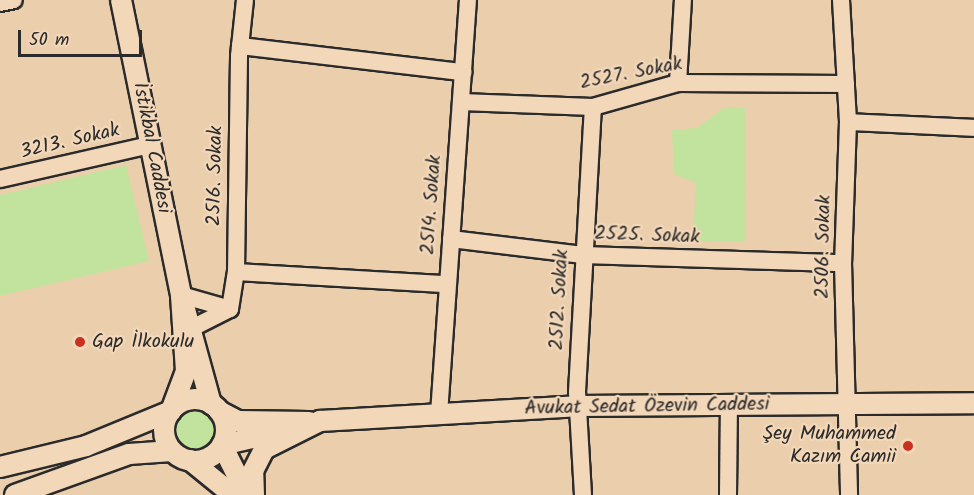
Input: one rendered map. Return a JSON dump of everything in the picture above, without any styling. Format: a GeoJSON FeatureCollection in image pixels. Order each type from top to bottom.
{"type":"FeatureCollection","features":[{"type":"Feature","properties":{"kind":"street"},"geometry":{"type":"LineString","coordinates":[[0,3],[14,0]]}},
{"type":"Feature","properties":{"kind":"street","name":"İstikbal Caddesi"},"geometry":{"type":"LineString","coordinates":[[121,0],[181,295]]}},
{"type":"Feature","properties":{"kind":"street","name":"2516. Sokak"},"geometry":{"type":"LineString","coordinates":[[230,309],[236,272],[240,46],[245,0]]}},
{"type":"Feature","properties":{"kind":"street","name":"2514. Sokak"},"geometry":{"type":"LineString","coordinates":[[439,414],[468,0]]}},
{"type":"Feature","properties":{"kind":"street"},"geometry":{"type":"LineString","coordinates":[[678,83],[683,0]]}},
{"type":"Feature","properties":{"kind":"street","name":"2506. Sokak"},"geometry":{"type":"LineString","coordinates":[[841,0],[848,122],[843,263],[849,495]]}},
{"type":"Feature","properties":{"kind":"street"},"geometry":{"type":"LineString","coordinates":[[240,46],[463,72]]}},
{"type":"Feature","properties":{"kind":"street","name":"2527. Sokak"},"geometry":{"type":"LineString","coordinates":[[461,102],[593,107],[678,83],[846,84]]}},
{"type":"Feature","properties":{"kind":"street","name":"2512. Sokak"},"geometry":{"type":"LineString","coordinates":[[582,495],[577,406],[583,255],[593,107]]}},
{"type":"Feature","properties":{"kind":"street"},"geometry":{"type":"LineString","coordinates":[[848,122],[974,128]]}},
{"type":"Feature","properties":{"kind":"street","name":"3213. Sokak"},"geometry":{"type":"LineString","coordinates":[[0,180],[150,145]]}},
{"type":"Feature","properties":{"kind":"street","name":"2525. Sokak"},"geometry":{"type":"LineString","coordinates":[[451,239],[583,255],[843,263]]}},
{"type":"Feature","properties":{"kind":"street"},"geometry":{"type":"LineString","coordinates":[[236,272],[447,284]]}},
{"type":"Feature","properties":{"kind":"street"},"geometry":{"type":"LineString","coordinates":[[181,295],[230,309]]}},
{"type":"Feature","properties":{"kind":"street"},"geometry":{"type":"LineString","coordinates":[[181,295],[215,408],[225,428],[222,445],[247,495]]}},
{"type":"Feature","properties":{"kind":"street"},"geometry":{"type":"LineString","coordinates":[[172,451],[164,427],[186,371],[181,295]]}},
{"type":"Feature","properties":{"kind":"street"},"geometry":{"type":"LineString","coordinates":[[192,328],[230,309]]}},
{"type":"Feature","properties":{"kind":"street"},"geometry":{"type":"LineString","coordinates":[[0,467],[86,446],[171,411],[194,399],[215,408]]}},
{"type":"Feature","properties":{"kind":"street","name":"Avukat Sedat Özevin Caddesi"},"geometry":{"type":"LineString","coordinates":[[215,408],[238,421],[262,424],[577,406],[974,403]]}},
{"type":"Feature","properties":{"kind":"street"},"geometry":{"type":"LineString","coordinates":[[728,495],[729,404]]}},
{"type":"Feature","properties":{"kind":"street"},"geometry":{"type":"LineString","coordinates":[[254,495],[253,471],[264,448],[320,422]]}},
{"type":"Feature","properties":{"kind":"street","name":"Avukat Sedat Özevin Caddesi"},"geometry":{"type":"LineString","coordinates":[[222,445],[320,422]]}},
{"type":"Feature","properties":{"kind":"street"},"geometry":{"type":"LineString","coordinates":[[190,460],[208,458],[222,445]]}},
{"type":"Feature","properties":{"kind":"street"},"geometry":{"type":"LineString","coordinates":[[15,495],[129,453],[172,451],[190,460],[233,495]]}},
{"type":"Feature","properties":{"kind":"green space"},"geometry":{"type":"Polygon","coordinates":[[[725,107],[745,108],[746,241],[693,242],[696,183],[674,174],[672,130],[697,128],[725,107]]]}},
{"type":"Feature","properties":{"kind":"green space"},"geometry":{"type":"Polygon","coordinates":[[[126,165],[149,261],[0,296],[0,195],[126,165]]]}},
{"type":"Feature","properties":{"kind":"green space"},"geometry":{"type":"Polygon","coordinates":[[[196,411],[211,418],[218,433],[211,448],[196,455],[181,448],[174,433],[181,418],[196,411]]]}},
{"type":"Feature","properties":{"kind":"place","name":"Gap İlkokulu"},"geometry":{"type":"Point","coordinates":[80,342]}},
{"type":"Feature","properties":{"kind":"place","name":"Şey Muhammed Kazım Camii"},"geometry":{"type":"Point","coordinates":[908,446]}}]}
